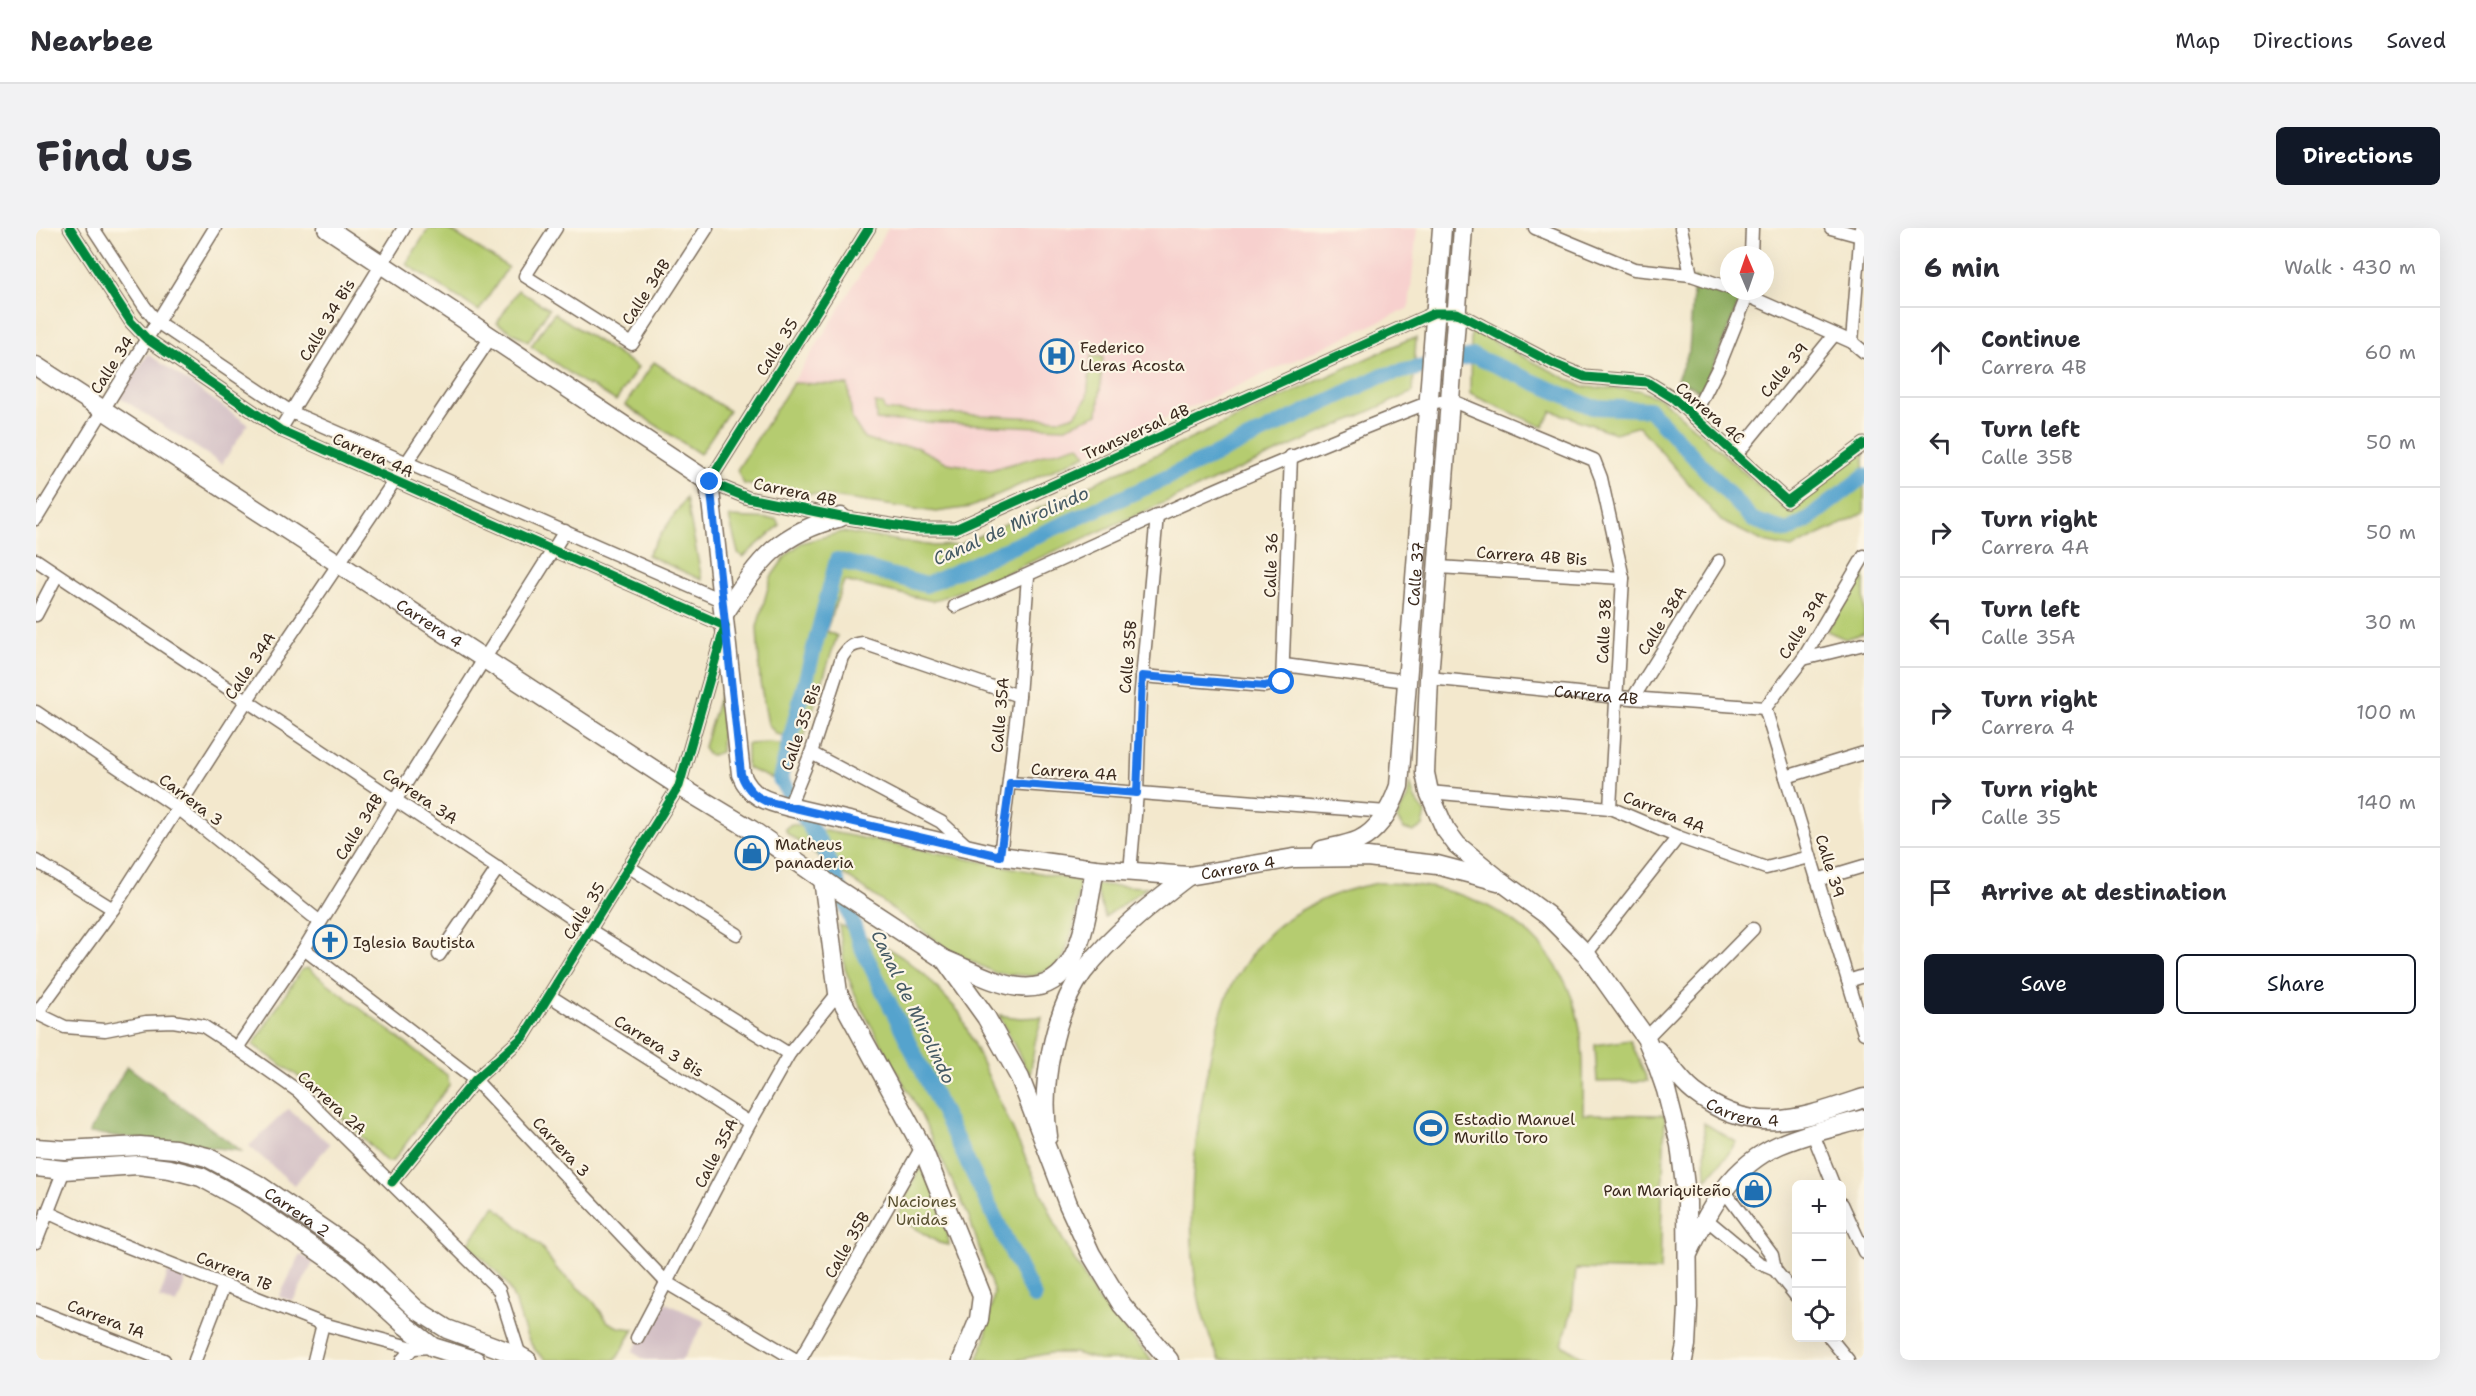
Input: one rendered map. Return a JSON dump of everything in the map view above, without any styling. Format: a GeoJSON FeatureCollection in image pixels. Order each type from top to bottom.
{"type":"FeatureCollection","features":[{"type":"Feature","properties":{"kind":"main road","name":"Carrera 4B"},"geometry":{"type":"LineString","coordinates":[[327,228],[710,482]]}},
{"type":"Feature","properties":{"kind":"main road","name":"Calle 37"},"geometry":{"type":"LineString","coordinates":[[1294,858],[1360,840],[1379,823],[1387,812],[1399,786],[1442,228]]}},
{"type":"Feature","properties":{"kind":"main road","name":"Calle 37"},"geometry":{"type":"LineString","coordinates":[[1463,228],[1428,678],[1425,773],[1436,811],[1457,845],[1502,882]]}},
{"type":"Feature","properties":{"kind":"main road","name":"Carrera 4"},"geometry":{"type":"LineString","coordinates":[[36,366],[678,786],[752,830],[945,960],[986,1017],[1020,1078],[1091,1254],[1122,1305],[1169,1360]]}},
{"type":"Feature","properties":{"kind":"main road","name":"Calle 35"},"geometry":{"type":"LineString","coordinates":[[710,482],[741,774],[746,786],[754,795],[765,801]]}},
{"type":"Feature","properties":{"kind":"main road"},"geometry":{"type":"LineString","coordinates":[[724,614],[762,559],[785,539],[812,525],[841,517]]}},
{"type":"Feature","properties":{"kind":"main road"},"geometry":{"type":"LineString","coordinates":[[752,830],[747,821],[748,811],[755,803],[765,801]]}},
{"type":"Feature","properties":{"kind":"main road","name":"Carrera 4"},"geometry":{"type":"LineString","coordinates":[[765,801],[1000,856],[1130,873],[1188,876],[1294,858],[1331,856],[1403,860],[1470,872],[1502,882],[1546,915],[1586,954],[1646,1038],[1677,1076],[1694,1092],[1713,1104],[1742,1116],[1773,1121],[1791,1120],[1864,1098]]}},
{"type":"Feature","properties":{"kind":"main road"},"geometry":{"type":"LineString","coordinates":[[945,960],[1018,987],[1035,986],[1054,978],[1072,962],[1080,945],[1095,869]]}},
{"type":"Feature","properties":{"kind":"main road"},"geometry":{"type":"LineString","coordinates":[[1054,1167],[1047,1132],[1046,1096],[1049,1061],[1065,1007],[1082,974],[1108,944],[1136,916],[1188,876]]}},
{"type":"Feature","properties":{"kind":"main road"},"geometry":{"type":"LineString","coordinates":[[829,883],[838,993],[922,1147],[982,1296],[979,1319],[962,1360]]}},
{"type":"Feature","properties":{"kind":"main road","name":"Carrera 4"},"geometry":{"type":"LineString","coordinates":[[1646,1038],[1666,1090],[1680,1145],[1687,1202],[1688,1307],[1683,1360]]}},
{"type":"Feature","properties":{"kind":"main road","name":"Carrera 4"},"geometry":{"type":"LineString","coordinates":[[1686,1259],[1705,1218],[1723,1189],[1758,1157],[1779,1145],[1864,1119]]}},
{"type":"Feature","properties":{"kind":"main road","name":"Carrera 2"},"geometry":{"type":"LineString","coordinates":[[36,1148],[65,1150],[140,1146],[175,1149],[207,1157],[257,1184],[356,1252],[417,1310],[447,1329],[523,1358]]}},
{"type":"Feature","properties":{"kind":"main road","name":"Carrera 2"},"geometry":{"type":"LineString","coordinates":[[36,1167],[64,1170],[138,1166],[170,1169],[201,1177],[245,1201],[344,1269],[406,1326],[433,1347],[475,1360]]}},
{"type":"Feature","properties":{"kind":"street","name":"Carrera 4A"},"geometry":{"type":"LineString","coordinates":[[70,228],[131,322],[147,339],[280,430],[553,550],[724,614]]}},
{"type":"Feature","properties":{"kind":"street","name":"Carrera 4A"},"geometry":{"type":"LineString","coordinates":[[93,228],[157,322],[291,412],[565,531],[724,614]]}},
{"type":"Feature","properties":{"kind":"street","name":"Calle 34"},"geometry":{"type":"LineString","coordinates":[[36,519],[215,228]]}},
{"type":"Feature","properties":{"kind":"street","name":"Calle 34 Bis"},"geometry":{"type":"LineString","coordinates":[[280,430],[404,228]]}},
{"type":"Feature","properties":{"kind":"street","name":"Calle 34B"},"geometry":{"type":"LineString","coordinates":[[556,228],[525,276],[632,344],[707,228]]}},
{"type":"Feature","properties":{"kind":"street","name":"Calle 35"},"geometry":{"type":"LineString","coordinates":[[710,482],[869,228]]}},
{"type":"Feature","properties":{"kind":"street"},"geometry":{"type":"LineString","coordinates":[[1535,228],[1634,269],[1691,275],[1720,285]]}},
{"type":"Feature","properties":{"kind":"street"},"geometry":{"type":"LineString","coordinates":[[1681,228],[1691,275]]}},
{"type":"Feature","properties":{"kind":"street"},"geometry":{"type":"LineString","coordinates":[[1751,246],[1752,228]]}},
{"type":"Feature","properties":{"kind":"street"},"geometry":{"type":"LineString","coordinates":[[1832,228],[1862,234],[1851,342]]}},
{"type":"Feature","properties":{"kind":"street"},"geometry":{"type":"LineString","coordinates":[[1693,417],[1707,394],[1742,300]]}},
{"type":"Feature","properties":{"kind":"street"},"geometry":{"type":"LineString","coordinates":[[1762,300],[1851,342],[1864,352]]}},
{"type":"Feature","properties":{"kind":"street","name":"Carrera 4C"},"geometry":{"type":"LineString","coordinates":[[1434,313],[1585,377],[1647,382],[1673,398],[1787,501],[1864,444]]}},
{"type":"Feature","properties":{"kind":"street","name":"Transversal 4B"},"geometry":{"type":"LineString","coordinates":[[841,517],[916,529],[954,530],[1434,313]]}},
{"type":"Feature","properties":{"kind":"street","name":"Calle 39"},"geometry":{"type":"LineString","coordinates":[[1736,455],[1834,335]]}},
{"type":"Feature","properties":{"kind":"street","name":"Calle 34A"},"geometry":{"type":"LineString","coordinates":[[36,1013],[113,909],[247,700],[491,337]]}},
{"type":"Feature","properties":{"kind":"street"},"geometry":{"type":"LineString","coordinates":[[955,606],[1028,576],[1157,515],[1428,397],[1451,394]]}},
{"type":"Feature","properties":{"kind":"street","name":"Calle 38"},"geometry":{"type":"LineString","coordinates":[[1451,394],[1594,460],[1601,478],[1623,578],[1610,808]]}},
{"type":"Feature","properties":{"kind":"street","name":"Calle 36"},"geometry":{"type":"LineString","coordinates":[[1283,670],[1291,456]]}},
{"type":"Feature","properties":{"kind":"street","name":"Carrera 4B"},"geometry":{"type":"LineString","coordinates":[[710,482],[748,498],[841,517]]}},
{"type":"Feature","properties":{"kind":"street","name":"Calle 35B"},"geometry":{"type":"LineString","coordinates":[[1130,873],[1137,793],[1142,676],[1157,515]]}},
{"type":"Feature","properties":{"kind":"street","name":"Calle 34B"},"geometry":{"type":"LineString","coordinates":[[237,1048],[304,950],[565,531]]}},
{"type":"Feature","properties":{"kind":"street","name":"Calle 39A"},"geometry":{"type":"LineString","coordinates":[[1765,708],[1803,659],[1864,556]]}},
{"type":"Feature","properties":{"kind":"street","name":"Carrera 3A"},"geometry":{"type":"LineString","coordinates":[[36,560],[590,930],[789,1054]]}},
{"type":"Feature","properties":{"kind":"street","name":"Calle 38A"},"geometry":{"type":"LineString","coordinates":[[1633,698],[1719,561]]}},
{"type":"Feature","properties":{"kind":"street","name":"Carrera 4B Bis"},"geometry":{"type":"LineString","coordinates":[[1438,567],[1623,578]]}},
{"type":"Feature","properties":{"kind":"street"},"geometry":{"type":"LineString","coordinates":[[36,615],[57,575]]}},
{"type":"Feature","properties":{"kind":"street","name":"Calle 35A"},"geometry":{"type":"LineString","coordinates":[[1000,856],[1010,783],[1028,576]]}},
{"type":"Feature","properties":{"kind":"street","name":"Calle 35"},"geometry":{"type":"LineString","coordinates":[[392,1182],[475,1080],[524,1036],[678,786],[724,614]]}},
{"type":"Feature","properties":{"kind":"street","name":"Calle 35 Bis"},"geometry":{"type":"LineString","coordinates":[[792,808],[842,657],[855,644],[863,643],[1018,696]]}},
{"type":"Feature","properties":{"kind":"street"},"geometry":{"type":"LineString","coordinates":[[1803,659],[1864,644]]}},
{"type":"Feature","properties":{"kind":"street"},"geometry":{"type":"LineString","coordinates":[[1142,676],[1265,686],[1282,682],[1283,670],[1406,681]]}},
{"type":"Feature","properties":{"kind":"street","name":"Carrera 4B"},"geometry":{"type":"LineString","coordinates":[[1428,678],[1617,697],[1765,708]]}},
{"type":"Feature","properties":{"kind":"street","name":"Calle 39"},"geometry":{"type":"LineString","coordinates":[[1765,708],[1864,1033]]}},
{"type":"Feature","properties":{"kind":"street","name":"Carrera 3"},"geometry":{"type":"LineString","coordinates":[[36,712],[178,808],[320,922]]}},
{"type":"Feature","properties":{"kind":"street"},"geometry":{"type":"LineString","coordinates":[[811,753],[941,822],[969,848]]}},
{"type":"Feature","properties":{"kind":"street"},"geometry":{"type":"LineString","coordinates":[[1786,777],[1864,753]]}},
{"type":"Feature","properties":{"kind":"street","name":"Carrera 4A"},"geometry":{"type":"LineString","coordinates":[[1010,783],[1387,812]]}},
{"type":"Feature","properties":{"kind":"street","name":"Carrera 4A"},"geometry":{"type":"LineString","coordinates":[[1429,792],[1610,808],[1678,837],[1766,868],[1810,857]]}},
{"type":"Feature","properties":{"kind":"street"},"geometry":{"type":"LineString","coordinates":[[1586,954],[1678,837]]}},
{"type":"Feature","properties":{"kind":"street"},"geometry":{"type":"LineString","coordinates":[[36,861],[113,909]]}},
{"type":"Feature","properties":{"kind":"street"},"geometry":{"type":"LineString","coordinates":[[1817,879],[1864,866]]}},
{"type":"Feature","properties":{"kind":"street"},"geometry":{"type":"LineString","coordinates":[[629,867],[737,934]]}},
{"type":"Feature","properties":{"kind":"street"},"geometry":{"type":"LineString","coordinates":[[439,956],[498,868]]}},
{"type":"Feature","properties":{"kind":"street"},"geometry":{"type":"LineString","coordinates":[[1646,1038],[1753,928]]}},
{"type":"Feature","properties":{"kind":"street","name":"Carrera 3"},"geometry":{"type":"LineString","coordinates":[[304,950],[475,1080],[667,1283],[798,1360]]}},
{"type":"Feature","properties":{"kind":"street"},"geometry":{"type":"LineString","coordinates":[[1848,981],[1864,976]]}},
{"type":"Feature","properties":{"kind":"street","name":"Calle 35A"},"geometry":{"type":"LineString","coordinates":[[637,1338],[750,1123],[789,1054],[838,993]]}},
{"type":"Feature","properties":{"kind":"street","name":"Carrera 3 Bis"},"geometry":{"type":"LineString","coordinates":[[550,996],[750,1123]]}},
{"type":"Feature","properties":{"kind":"street","name":"Carrera 2A"},"geometry":{"type":"LineString","coordinates":[[36,1013],[65,1027],[105,1030],[146,1022],[202,1026],[298,1091],[499,1290],[523,1358]]}},
{"type":"Feature","properties":{"kind":"street"},"geometry":{"type":"LineString","coordinates":[[1813,1134],[1831,1180]]}},
{"type":"Feature","properties":{"kind":"street","name":"Calle 35B"},"geometry":{"type":"LineString","coordinates":[[798,1360],[922,1147]]}},
{"type":"Feature","properties":{"kind":"street"},"geometry":{"type":"LineString","coordinates":[[36,1242],[64,1170]]}},
{"type":"Feature","properties":{"kind":"street"},"geometry":{"type":"LineString","coordinates":[[1723,1189],[1772,1255],[1775,1270]]}},
{"type":"Feature","properties":{"kind":"street","name":"Carrera 1B"},"geometry":{"type":"LineString","coordinates":[[47,1212],[88,1231],[324,1324],[413,1348],[433,1347]]}},
{"type":"Feature","properties":{"kind":"street"},"geometry":{"type":"LineString","coordinates":[[1846,1213],[1864,1252]]}},
{"type":"Feature","properties":{"kind":"street"},"geometry":{"type":"LineString","coordinates":[[1705,1218],[1759,1263],[1775,1270],[1792,1290]]}},
{"type":"Feature","properties":{"kind":"street"},"geometry":{"type":"LineString","coordinates":[[195,1360],[224,1285]]}},
{"type":"Feature","properties":{"kind":"street","name":"Carrera 1A"},"geometry":{"type":"LineString","coordinates":[[36,1310],[164,1360]]}},
{"type":"Feature","properties":{"kind":"street"},"geometry":{"type":"LineString","coordinates":[[314,1360],[324,1324]]}},
{"type":"Feature","properties":{"kind":"street"},"geometry":{"type":"LineString","coordinates":[[1833,1342],[1848,1360]]}},
{"type":"Feature","properties":{"kind":"street"},"geometry":{"type":"LineString","coordinates":[[402,1360],[413,1348]]}},
{"type":"Feature","properties":{"kind":"shaded area","name":"Federico Lleras Acosta"},"geometry":{"type":"Polygon","coordinates":[[[888,228],[1417,228],[1409,308],[971,507],[936,512],[744,484],[737,470],[888,228]]]}},
{"type":"Feature","properties":{"kind":"shaded area"},"geometry":{"type":"Polygon","coordinates":[[[148,354],[248,424],[222,464],[119,397],[148,354]]]}},
{"type":"Feature","properties":{"kind":"shaded area"},"geometry":{"type":"Polygon","coordinates":[[[288,1109],[330,1144],[294,1185],[249,1146],[288,1109]]]}},
{"type":"Feature","properties":{"kind":"shaded area"},"geometry":{"type":"Polygon","coordinates":[[[300,1255],[314,1261],[293,1301],[279,1297],[300,1255]]]}},
{"type":"Feature","properties":{"kind":"shaded area"},"geometry":{"type":"Polygon","coordinates":[[[170,1267],[188,1274],[177,1304],[159,1299],[170,1267]]]}},
{"type":"Feature","properties":{"kind":"shaded area"},"geometry":{"type":"Polygon","coordinates":[[[664,1302],[705,1321],[682,1360],[645,1360],[632,1352],[664,1302]]]}},
{"type":"Feature","properties":{"kind":"green space"},"geometry":{"type":"Polygon","coordinates":[[[429,228],[447,228],[508,267],[479,311],[406,264],[429,228]]]}},
{"type":"Feature","properties":{"kind":"green space"},"geometry":{"type":"Polygon","coordinates":[[[1694,278],[1720,287],[1720,300],[1740,300],[1703,393],[1677,379],[1689,351],[1694,278]]]}},
{"type":"Feature","properties":{"kind":"green space"},"geometry":{"type":"Polygon","coordinates":[[[518,290],[549,309],[528,342],[497,323],[518,290]]]}},
{"type":"Feature","properties":{"kind":"green space"},"geometry":{"type":"Polygon","coordinates":[[[554,313],[638,367],[616,401],[589,384],[588,386],[531,346],[554,313]]]}},
{"type":"Feature","properties":{"kind":"green space"},"geometry":{"type":"Polygon","coordinates":[[[1471,330],[1583,387],[1638,390],[1662,399],[1785,509],[1864,452],[1864,513],[1792,548],[1764,542],[1721,521],[1639,426],[1615,433],[1552,411],[1543,427],[1470,394],[1471,330]]]}},
{"type":"Feature","properties":{"kind":"green space"},"geometry":{"type":"Polygon","coordinates":[[[1416,338],[1413,392],[999,576],[933,601],[844,581],[826,631],[837,636],[804,737],[795,738],[776,734],[768,724],[760,682],[757,627],[771,577],[785,557],[801,543],[842,532],[934,546],[959,545],[1407,340],[1416,338]]]}},
{"type":"Feature","properties":{"kind":"green space"},"geometry":{"type":"Polygon","coordinates":[[[1091,356],[1103,357],[1098,414],[1063,428],[876,420],[875,403],[883,404],[884,410],[892,411],[1062,419],[1075,415],[1087,398],[1091,356]]]}},
{"type":"Feature","properties":{"kind":"green space"},"geometry":{"type":"Polygon","coordinates":[[[654,362],[729,411],[700,454],[625,405],[654,362]]]}},
{"type":"Feature","properties":{"kind":"green space"},"geometry":{"type":"Polygon","coordinates":[[[793,383],[848,385],[852,419],[864,438],[886,445],[916,447],[948,463],[990,470],[1079,445],[1086,455],[971,507],[936,512],[744,484],[737,470],[793,383]]]}},
{"type":"Feature","properties":{"kind":"green space"},"geometry":{"type":"Polygon","coordinates":[[[686,498],[702,580],[647,555],[686,498]]]}},
{"type":"Feature","properties":{"kind":"green space"},"geometry":{"type":"Polygon","coordinates":[[[729,517],[776,519],[780,525],[743,557],[738,553],[729,517]]]}},
{"type":"Feature","properties":{"kind":"green space"},"geometry":{"type":"Polygon","coordinates":[[[1864,570],[1864,633],[1845,639],[1827,631],[1864,570]]]}},
{"type":"Feature","properties":{"kind":"green space"},"geometry":{"type":"Polygon","coordinates":[[[720,694],[723,694],[721,752],[712,755],[707,754],[704,747],[720,694]]]}},
{"type":"Feature","properties":{"kind":"green space"},"geometry":{"type":"Polygon","coordinates":[[[769,743],[796,746],[785,760],[784,777],[770,778],[747,768],[747,744],[769,743]]]}},
{"type":"Feature","properties":{"kind":"green space"},"geometry":{"type":"Polygon","coordinates":[[[1410,782],[1415,799],[1426,814],[1423,826],[1413,832],[1404,829],[1397,819],[1407,799],[1410,782]]]}},
{"type":"Feature","properties":{"kind":"green space"},"geometry":{"type":"Polygon","coordinates":[[[791,824],[1080,881],[1074,926],[1064,957],[1053,968],[1033,976],[995,973],[951,951],[788,834],[785,829],[791,824]]]}},
{"type":"Feature","properties":{"kind":"green space","name":"Estadio Manuel Murillo Toro"},"geometry":{"type":"Polygon","coordinates":[[[1378,883],[1443,890],[1473,900],[1501,914],[1527,932],[1548,955],[1565,982],[1577,1014],[1582,1051],[1583,1114],[1665,1115],[1660,1271],[1576,1269],[1572,1310],[1562,1345],[1589,1360],[1220,1360],[1207,1328],[1198,1294],[1191,1221],[1192,1184],[1200,1112],[1222,1009],[1236,977],[1267,935],[1311,905],[1344,891],[1378,883]]]}},
{"type":"Feature","properties":{"kind":"green space"},"geometry":{"type":"Polygon","coordinates":[[[1095,885],[1147,887],[1105,917],[1095,885]]]}},
{"type":"Feature","properties":{"kind":"green space"},"geometry":{"type":"Polygon","coordinates":[[[839,925],[876,941],[902,957],[926,976],[959,1012],[1063,1240],[1096,1297],[1152,1360],[1099,1360],[1074,1353],[1050,1353],[1017,1360],[977,1360],[985,1340],[994,1293],[969,1217],[917,1107],[859,1004],[845,969],[839,925]]]}},
{"type":"Feature","properties":{"kind":"green space"},"geometry":{"type":"Polygon","coordinates":[[[308,968],[448,1076],[449,1085],[393,1161],[387,1162],[308,1083],[253,1045],[301,970],[308,968]]]}},
{"type":"Feature","properties":{"kind":"green space"},"geometry":{"type":"Polygon","coordinates":[[[999,1015],[1020,1018],[1042,1017],[1035,1042],[1030,1076],[999,1015]]]}},
{"type":"Feature","properties":{"kind":"green space"},"geometry":{"type":"Polygon","coordinates":[[[1630,1040],[1648,1081],[1597,1082],[1595,1045],[1630,1040]]]}},
{"type":"Feature","properties":{"kind":"green space"},"geometry":{"type":"Polygon","coordinates":[[[127,1066],[241,1151],[89,1133],[127,1066]]]}},
{"type":"Feature","properties":{"kind":"green space"},"geometry":{"type":"Polygon","coordinates":[[[1704,1123],[1736,1142],[1706,1179],[1704,1123]]]}},
{"type":"Feature","properties":{"kind":"green space","name":"Naciones Unidas"},"geometry":{"type":"Polygon","coordinates":[[[920,1167],[931,1184],[939,1204],[946,1225],[949,1245],[939,1243],[897,1217],[920,1167]]]}},
{"type":"Feature","properties":{"kind":"green space"},"geometry":{"type":"Polygon","coordinates":[[[495,1206],[542,1248],[556,1268],[593,1301],[608,1322],[618,1327],[634,1329],[616,1360],[546,1360],[537,1352],[526,1335],[507,1285],[468,1244],[495,1206]]]}},
{"type":"Feature","properties":{"kind":"waterway","name":"Canal de Mirolindo"},"geometry":{"type":"LineString","coordinates":[[1034,1297],[861,946],[827,854],[780,779],[837,560],[926,585],[1149,486],[1381,376],[1474,356],[1592,407],[1649,409],[1753,520],[1787,531],[1806,521],[1864,476]]}},
{"type":"Feature","properties":{"kind":"cycle path"},"geometry":{"type":"LineString","coordinates":[[70,228],[131,322],[147,339],[280,430],[725,626],[679,786],[524,1036],[475,1080],[392,1182]]}},
{"type":"Feature","properties":{"kind":"cycle path"},"geometry":{"type":"LineString","coordinates":[[869,228],[709,482],[748,498],[841,517],[916,529],[955,529],[1434,313],[1457,313],[1556,365],[1585,377],[1647,382],[1673,398],[1787,501],[1864,444]]}},
{"type":"Feature","properties":{"kind":"place","name":"Federico Lleras Acosta"},"geometry":{"type":"Point","coordinates":[1057,356]}},
{"type":"Feature","properties":{"kind":"place","name":"Matheus panaderia"},"geometry":{"type":"Point","coordinates":[752,853]}},
{"type":"Feature","properties":{"kind":"place","name":"Iglesia Bautista"},"geometry":{"type":"Point","coordinates":[330,942]}},
{"type":"Feature","properties":{"kind":"place","name":"Estadio Manuel Murillo Toro"},"geometry":{"type":"Point","coordinates":[1431,1128]}},
{"type":"Feature","properties":{"kind":"place","name":"Pan Mariquiteño"},"geometry":{"type":"Point","coordinates":[1754,1190]}},
{"type":"Feature","properties":{"kind":"route"},"geometry":{"type":"LineString","coordinates":[[710,482],[741,774],[746,786],[754,795],[765,801],[1000,856],[1010,783],[1137,793],[1142,676],[1265,686],[1282,682]]}}]}
